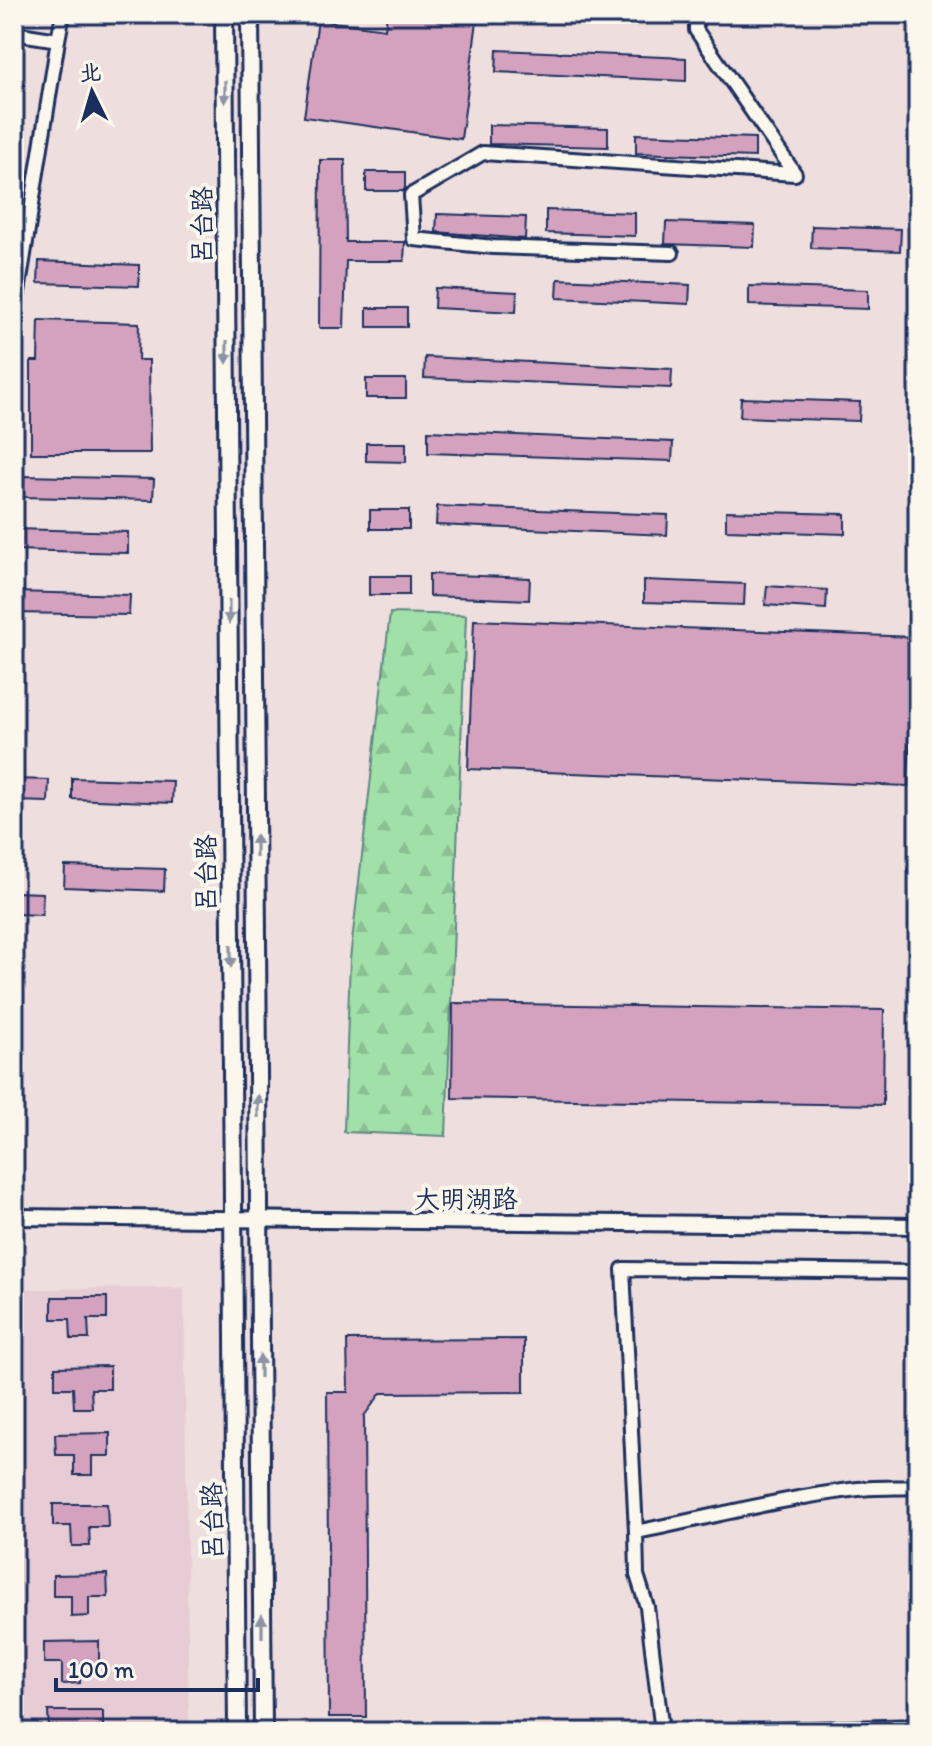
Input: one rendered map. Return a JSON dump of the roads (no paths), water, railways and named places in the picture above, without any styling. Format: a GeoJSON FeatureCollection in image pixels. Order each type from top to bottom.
{"type":"FeatureCollection","features":[{"type":"Feature","properties":{"kind":"main road","name":"吕台路"},"geometry":{"type":"LineString","coordinates":[[224,14],[237,1732]]}},
{"type":"Feature","properties":{"kind":"main road","name":"吕台路"},"geometry":{"type":"LineString","coordinates":[[250,14],[263,1732]]}},
{"type":"Feature","properties":{"kind":"street"},"geometry":{"type":"LineString","coordinates":[[14,315],[16,286],[63,14]]}},
{"type":"Feature","properties":{"kind":"street"},"geometry":{"type":"LineString","coordinates":[[672,253],[494,247],[414,239],[411,195],[483,153],[795,174],[696,30],[696,14]]}},
{"type":"Feature","properties":{"kind":"street"},"geometry":{"type":"LineString","coordinates":[[14,33],[58,40]]}},
{"type":"Feature","properties":{"kind":"street","name":"大明湖路"},"geometry":{"type":"LineString","coordinates":[[14,1217],[259,1222],[918,1226]]}},
{"type":"Feature","properties":{"kind":"street"},"geometry":{"type":"LineString","coordinates":[[662,1732],[647,1607],[637,1575],[623,1269],[918,1272]]}},
{"type":"Feature","properties":{"kind":"street"},"geometry":{"type":"LineString","coordinates":[[636,1532],[800,1497],[853,1489],[918,1487]]}},
{"type":"Feature","properties":{"kind":"street"},"geometry":{"type":"LineString","coordinates":[[710,1732],[918,1726]]}}]}
